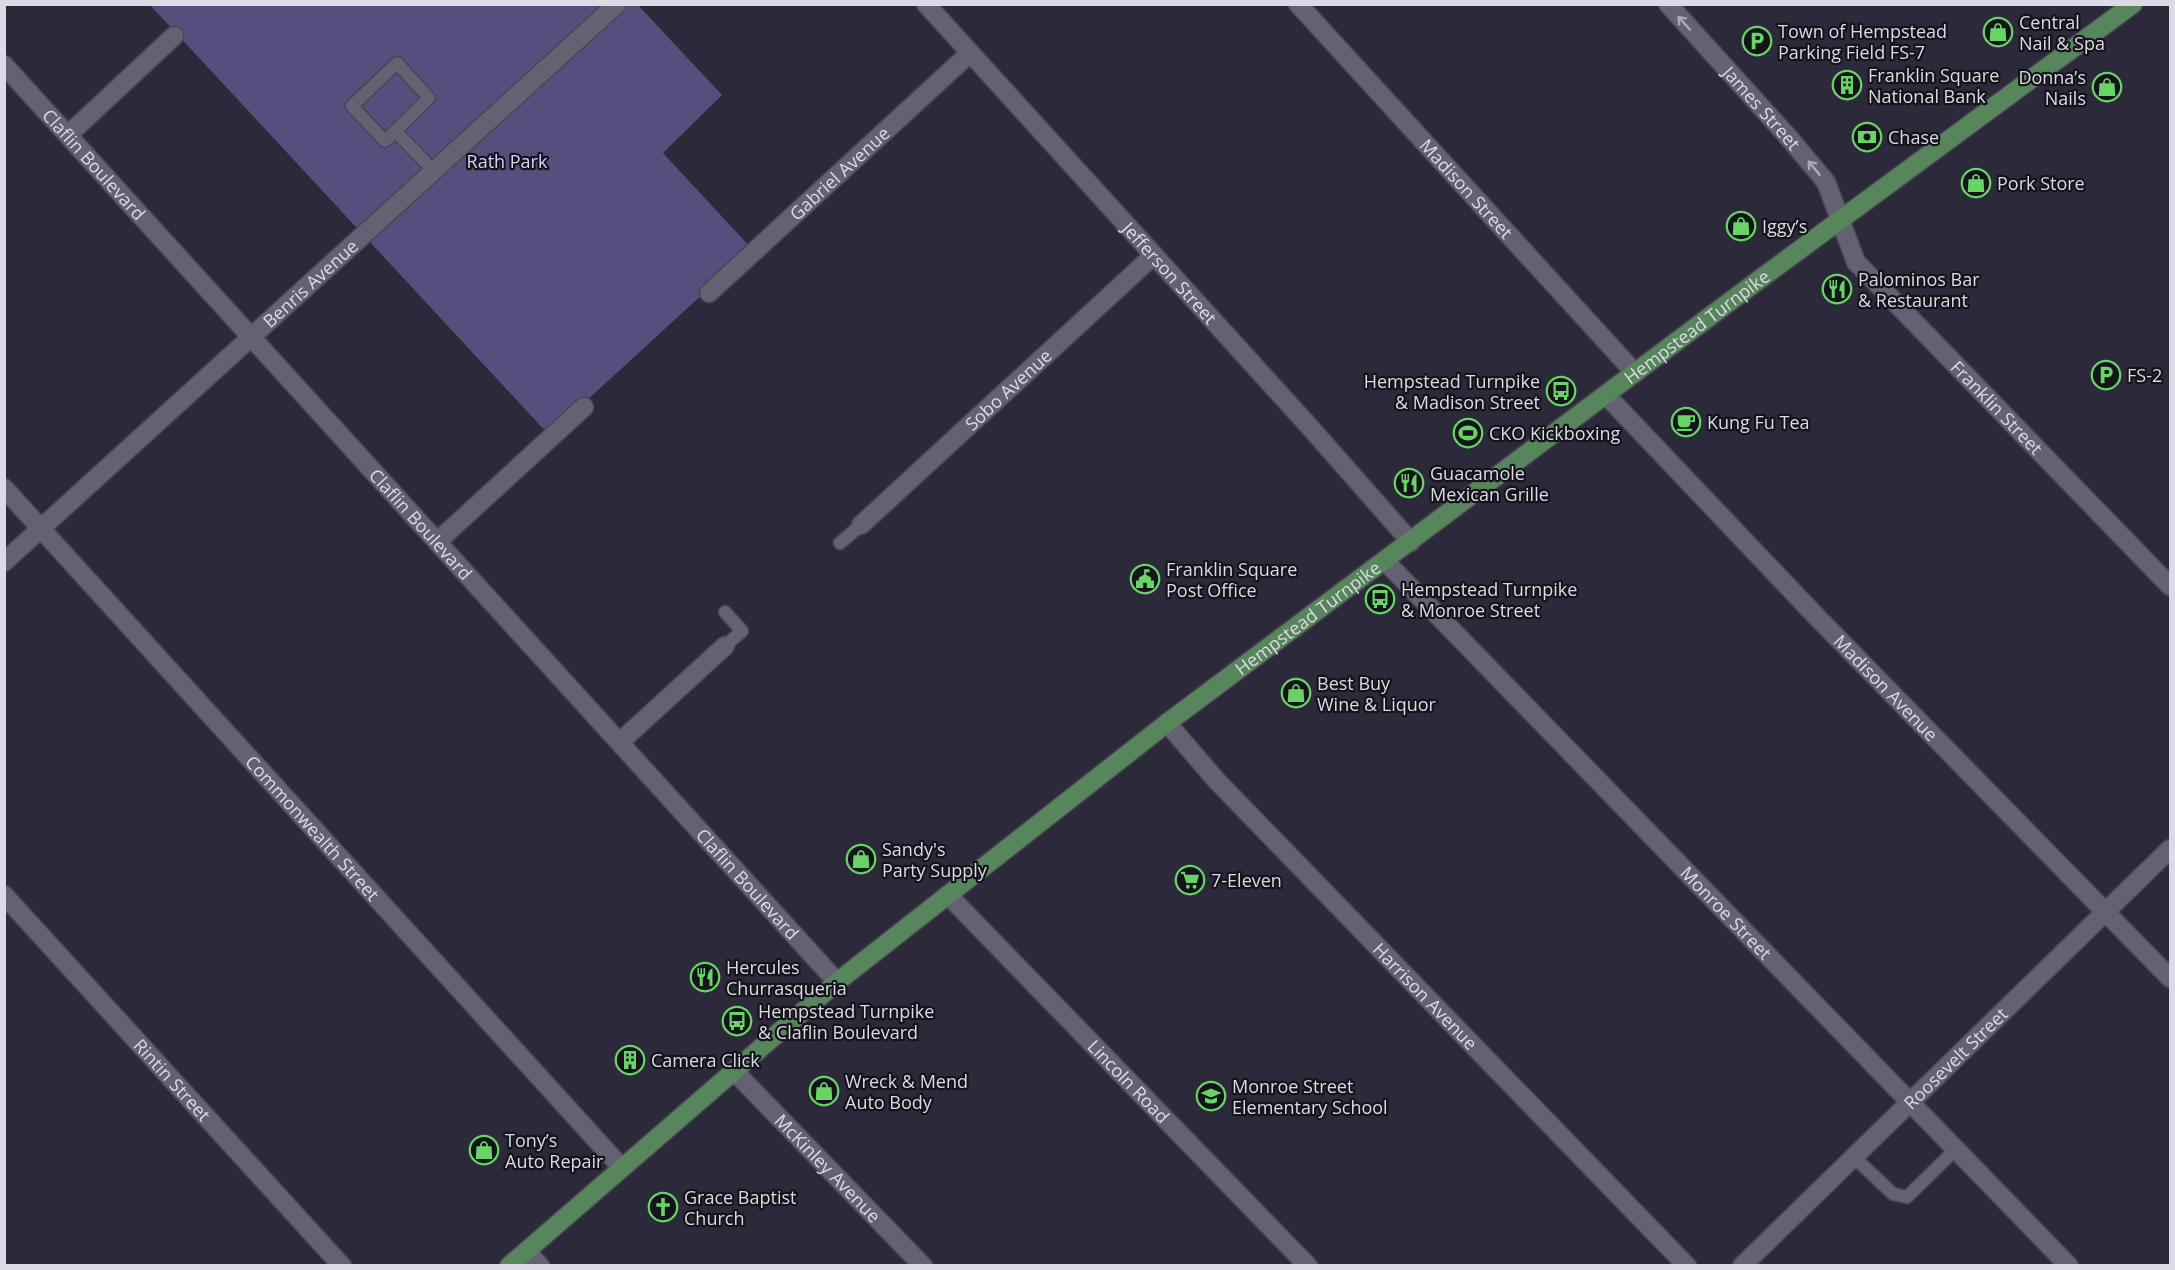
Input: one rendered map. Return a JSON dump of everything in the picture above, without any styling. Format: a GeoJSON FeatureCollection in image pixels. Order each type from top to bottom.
{"type":"FeatureCollection","features":[{"type":"Feature","properties":{"kind":"main road","name":"Hempstead Turnpike"},"geometry":{"type":"LineString","coordinates":[[509,1266],[837,982],[1167,723],[1841,219],[2133,4]]}},
{"type":"Feature","properties":{"kind":"street","name":"Benris Avenue"},"geometry":{"type":"LineString","coordinates":[[4,562],[617,4]]}},
{"type":"Feature","properties":{"kind":"street","name":"Jefferson Street"},"geometry":{"type":"LineString","coordinates":[[926,4],[1308,425],[1411,542]]}},
{"type":"Feature","properties":{"kind":"street","name":"Madison Street"},"geometry":{"type":"LineString","coordinates":[[1298,4],[1635,373]]}},
{"type":"Feature","properties":{"kind":"street","name":"James Street"},"geometry":{"type":"LineString","coordinates":[[1668,4],[1826,182],[1841,219]]}},
{"type":"Feature","properties":{"kind":"street"},"geometry":{"type":"LineString","coordinates":[[68,135],[174,36]]}},
{"type":"Feature","properties":{"kind":"street","name":"Gabriel Avenue"},"geometry":{"type":"LineString","coordinates":[[709,293],[970,53]]}},
{"type":"Feature","properties":{"kind":"street","name":"Claflin Boulevard"},"geometry":{"type":"LineString","coordinates":[[4,65],[837,982]]}},
{"type":"Feature","properties":{"kind":"street","name":"Franklin Street"},"geometry":{"type":"LineString","coordinates":[[1841,219],[1856,262],[2170,586]]}},
{"type":"Feature","properties":{"kind":"street","name":"Sobo Avenue"},"geometry":{"type":"LineString","coordinates":[[861,525],[1154,255]]}},
{"type":"Feature","properties":{"kind":"street","name":"Madison Avenue"},"geometry":{"type":"LineString","coordinates":[[1606,395],[1814,614],[2170,978]]}},
{"type":"Feature","properties":{"kind":"street"},"geometry":{"type":"LineString","coordinates":[[438,541],[584,407]]}},
{"type":"Feature","properties":{"kind":"street","name":"Commonwealth Street"},"geometry":{"type":"LineString","coordinates":[[4,488],[621,1167]]}},
{"type":"Feature","properties":{"kind":"street","name":"Monroe Street"},"geometry":{"type":"LineString","coordinates":[[1385,561],[2069,1266]]}},
{"type":"Feature","properties":{"kind":"street"},"geometry":{"type":"LineString","coordinates":[[620,742],[725,646]]}},
{"type":"Feature","properties":{"kind":"street","name":"Harrison Avenue"},"geometry":{"type":"LineString","coordinates":[[1167,723],[1217,781],[1687,1266]]}},
{"type":"Feature","properties":{"kind":"street","name":"Roosevelt Street"},"geometry":{"type":"LineString","coordinates":[[1742,1266],[2170,849]]}},
{"type":"Feature","properties":{"kind":"street","name":"Rintin Street"},"geometry":{"type":"LineString","coordinates":[[4,895],[342,1266]]}},
{"type":"Feature","properties":{"kind":"street","name":"Lincoln Road"},"geometry":{"type":"LineString","coordinates":[[949,896],[1308,1266]]}},
{"type":"Feature","properties":{"kind":"street","name":"McKinley Avenue"},"geometry":{"type":"LineString","coordinates":[[734,1071],[923,1266]]}},
{"type":"Feature","properties":{"kind":"street"},"geometry":{"type":"LineString","coordinates":[[526,1251],[540,1266]]}},
{"type":"Feature","properties":{"kind":"lane"},"geometry":{"type":"LineString","coordinates":[[397,63],[429,98],[395,130],[385,141],[352,106],[397,63]]}},
{"type":"Feature","properties":{"kind":"lane"},"geometry":{"type":"LineString","coordinates":[[395,130],[434,171]]}},
{"type":"Feature","properties":{"kind":"lane"},"geometry":{"type":"LineString","coordinates":[[840,543],[861,525]]}},
{"type":"Feature","properties":{"kind":"lane"},"geometry":{"type":"LineString","coordinates":[[725,612],[742,631],[725,646]]}},
{"type":"Feature","properties":{"kind":"lane"},"geometry":{"type":"LineString","coordinates":[[1854,1157],[1893,1194],[1907,1197],[1956,1149]]}},
{"type":"Feature","properties":{"kind":"green space","name":"Rath Park"},"geometry":{"type":"Polygon","coordinates":[[[150,5],[638,5],[722,95],[663,153],[752,249],[549,435],[150,5]]]}},
{"type":"Feature","properties":{"kind":"place","name":"Central Nail & Spa"},"geometry":{"type":"Point","coordinates":[1998,32]}},
{"type":"Feature","properties":{"kind":"place","name":"Town of Hempstead Parking Field FS-7"},"geometry":{"type":"Point","coordinates":[1757,41]}},
{"type":"Feature","properties":{"kind":"place","name":"Franklin Square National Bank"},"geometry":{"type":"Point","coordinates":[1847,85]}},
{"type":"Feature","properties":{"kind":"place","name":"Donna’s Nails"},"geometry":{"type":"Point","coordinates":[2107,87]}},
{"type":"Feature","properties":{"kind":"place","name":"Chase"},"geometry":{"type":"Point","coordinates":[1867,137]}},
{"type":"Feature","properties":{"kind":"place","name":"Pork Store"},"geometry":{"type":"Point","coordinates":[1976,183]}},
{"type":"Feature","properties":{"kind":"place","name":"Iggy’s"},"geometry":{"type":"Point","coordinates":[1741,226]}},
{"type":"Feature","properties":{"kind":"place","name":"Palominos Bar & Restaurant"},"geometry":{"type":"Point","coordinates":[1837,289]}},
{"type":"Feature","properties":{"kind":"place","name":"FS-2"},"geometry":{"type":"Point","coordinates":[2106,375]}},
{"type":"Feature","properties":{"kind":"place","name":"Hempstead Turnpike & Madison Street"},"geometry":{"type":"Point","coordinates":[1561,391]}},
{"type":"Feature","properties":{"kind":"place","name":"Kung Fu Tea"},"geometry":{"type":"Point","coordinates":[1686,422]}},
{"type":"Feature","properties":{"kind":"place","name":"CKO Kickboxing"},"geometry":{"type":"Point","coordinates":[1468,433]}},
{"type":"Feature","properties":{"kind":"place","name":"Guacamole Mexican Grille"},"geometry":{"type":"Point","coordinates":[1409,483]}},
{"type":"Feature","properties":{"kind":"place","name":"Franklin Square Post Office"},"geometry":{"type":"Point","coordinates":[1145,579]}},
{"type":"Feature","properties":{"kind":"place","name":"Hempstead Turnpike & Monroe Street"},"geometry":{"type":"Point","coordinates":[1380,599]}},
{"type":"Feature","properties":{"kind":"place","name":"Best Buy Wine & Liquor"},"geometry":{"type":"Point","coordinates":[1296,693]}},
{"type":"Feature","properties":{"kind":"place","name":"Sandy's Party Supply"},"geometry":{"type":"Point","coordinates":[861,859]}},
{"type":"Feature","properties":{"kind":"place","name":"7-Eleven"},"geometry":{"type":"Point","coordinates":[1190,880]}},
{"type":"Feature","properties":{"kind":"place","name":"Hercules Churrasqueria"},"geometry":{"type":"Point","coordinates":[705,977]}},
{"type":"Feature","properties":{"kind":"place","name":"Hempstead Turnpike & Claflin Boulevard"},"geometry":{"type":"Point","coordinates":[737,1021]}},
{"type":"Feature","properties":{"kind":"place","name":"Camera Click"},"geometry":{"type":"Point","coordinates":[630,1060]}},
{"type":"Feature","properties":{"kind":"place","name":"Wreck & Mend Auto Body"},"geometry":{"type":"Point","coordinates":[824,1091]}},
{"type":"Feature","properties":{"kind":"place","name":"Monroe Street Elementary School"},"geometry":{"type":"Point","coordinates":[1211,1096]}},
{"type":"Feature","properties":{"kind":"place","name":"Tony’s Auto Repair"},"geometry":{"type":"Point","coordinates":[484,1150]}},
{"type":"Feature","properties":{"kind":"place","name":"Grace Baptist Church"},"geometry":{"type":"Point","coordinates":[663,1207]}}]}
